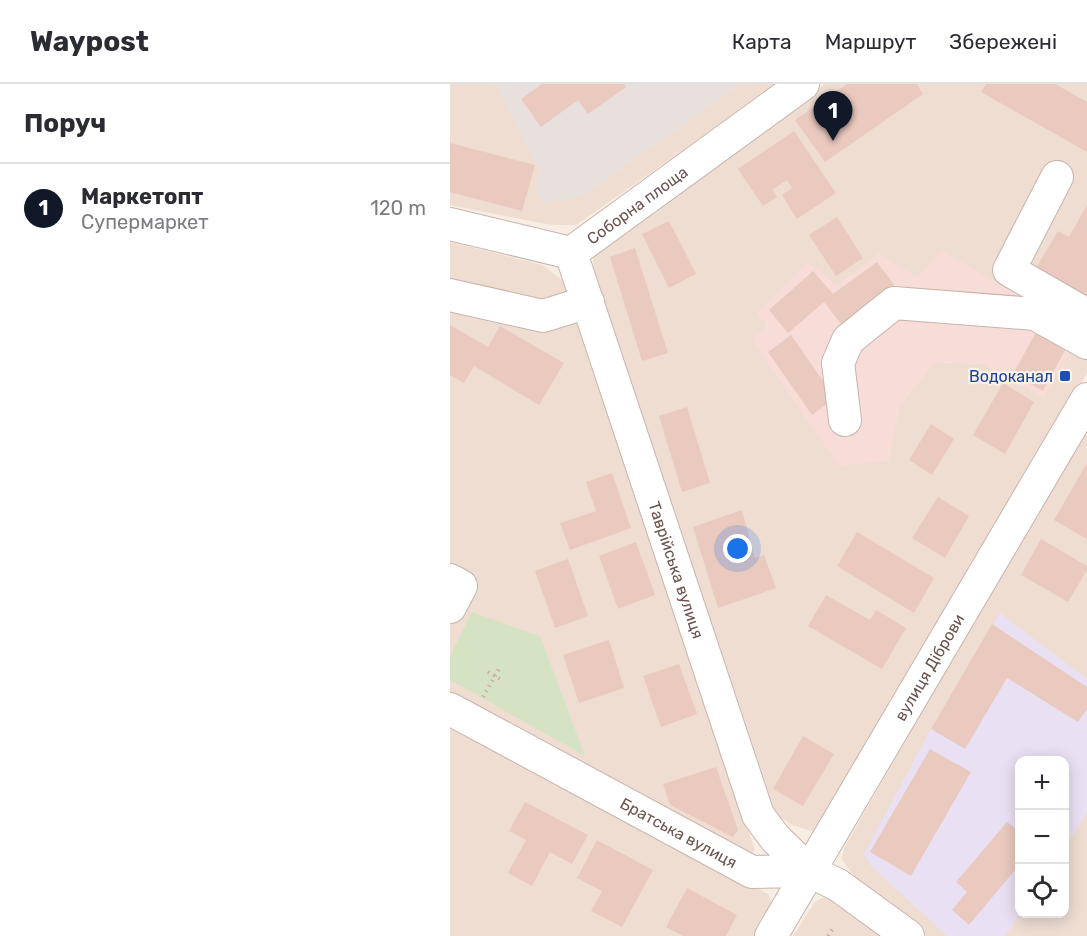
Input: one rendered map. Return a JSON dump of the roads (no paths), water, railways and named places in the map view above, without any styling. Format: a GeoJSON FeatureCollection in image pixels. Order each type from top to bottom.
{"type":"FeatureCollection","features":[{"type":"Feature","properties":{"kind":"street","name":"Соборна площа"},"geometry":{"type":"LineString","coordinates":[[450,224],[571,253],[803,84]]}},
{"type":"Feature","properties":{"kind":"street"},"geometry":{"type":"LineString","coordinates":[[1057,177],[1009,270],[1087,315]]}},
{"type":"Feature","properties":{"kind":"street","name":"Таврійська вулиця"},"geometry":{"type":"LineString","coordinates":[[571,253],[758,815],[775,838],[809,871]]}},
{"type":"Feature","properties":{"kind":"street"},"geometry":{"type":"LineString","coordinates":[[450,295],[543,316],[588,302]]}},
{"type":"Feature","properties":{"kind":"street"},"geometry":{"type":"LineString","coordinates":[[845,420],[838,363],[848,340],[894,303],[1035,314],[1087,343]]}},
{"type":"Feature","properties":{"kind":"street","name":"вулиця Діброви"},"geometry":{"type":"LineString","coordinates":[[771,936],[1087,399]]}},
{"type":"Feature","properties":{"kind":"street"},"geometry":{"type":"LineString","coordinates":[[450,580],[461,586],[450,607]]}},
{"type":"Feature","properties":{"kind":"street","name":"Братська вулиця"},"geometry":{"type":"LineString","coordinates":[[464,707],[752,872],[809,871],[838,885],[908,936]]}},
{"type":"Feature","properties":{"kind":"place","name":"Маркетопт"},"geometry":{"type":"Point","coordinates":[833,141]}},
{"type":"Feature","properties":{"kind":"place","name":"Водоканал"},"geometry":{"type":"Point","coordinates":[1065,376]}}]}
